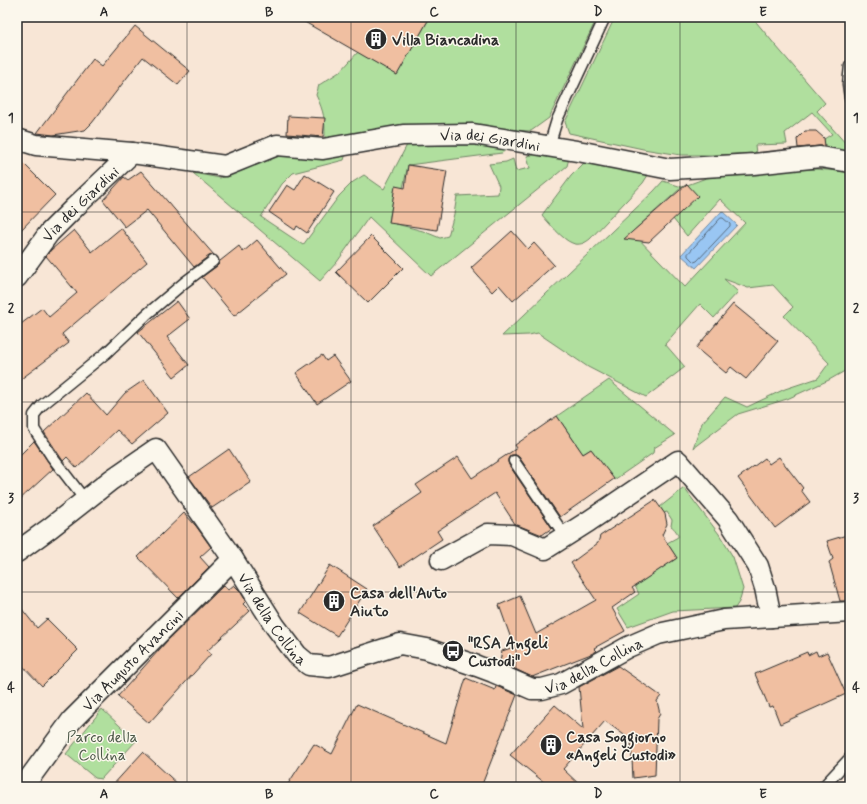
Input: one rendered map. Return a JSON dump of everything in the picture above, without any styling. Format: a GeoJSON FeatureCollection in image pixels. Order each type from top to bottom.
{"type":"FeatureCollection","features":[{"type":"Feature","properties":{"kind":"street","name":"Via dei Giardini"},"geometry":{"type":"LineString","coordinates":[[17,139],[36,145],[132,153],[225,166],[277,145],[323,149],[403,136],[473,134],[583,152],[670,170],[820,158],[850,162]]}},
{"type":"Feature","properties":{"kind":"street","name":"Via dei Giardini"},"geometry":{"type":"LineString","coordinates":[[17,277],[49,233],[132,153]]}},
{"type":"Feature","properties":{"kind":"street","name":"Via della Collina"},"geometry":{"type":"LineString","coordinates":[[17,552],[111,480],[156,449],[233,559],[275,626],[297,655],[309,665],[329,667],[400,644],[427,649],[493,672],[532,689],[542,689],[561,684],[628,647],[658,634],[724,620],[850,612]]}},
{"type":"Feature","properties":{"kind":"street"},"geometry":{"type":"LineString","coordinates":[[441,560],[488,534],[512,535],[545,549],[678,461],[728,518],[758,566],[765,588],[771,617]]}},
{"type":"Feature","properties":{"kind":"street","name":"Via Augusto Avancini"},"geometry":{"type":"LineString","coordinates":[[23,787],[72,720],[233,559]]}},
{"type":"Feature","properties":{"kind":"lane"},"geometry":{"type":"LineString","coordinates":[[549,146],[557,120],[605,17]]}},
{"type":"Feature","properties":{"kind":"lane"},"geometry":{"type":"LineString","coordinates":[[850,66],[848,84],[850,98]]}},
{"type":"Feature","properties":{"kind":"lane"},"geometry":{"type":"LineString","coordinates":[[85,500],[52,457],[34,429],[34,415],[42,405],[106,353],[146,315],[185,282],[213,261]]}},
{"type":"Feature","properties":{"kind":"lane"},"geometry":{"type":"LineString","coordinates":[[514,461],[565,536]]}},
{"type":"Feature","properties":{"kind":"lane"},"geometry":{"type":"LineString","coordinates":[[823,787],[850,758]]}},
{"type":"Feature","properties":{"kind":"green space"},"geometry":{"type":"Polygon","coordinates":[[[431,17],[591,17],[596,20],[549,118],[531,131],[436,126],[325,138],[324,116],[316,95],[319,85],[341,71],[358,52],[397,75],[431,17]]]}},
{"type":"Feature","properties":{"kind":"green space"},"geometry":{"type":"Polygon","coordinates":[[[615,17],[752,17],[825,103],[817,111],[847,145],[848,155],[825,154],[824,139],[832,134],[812,112],[785,133],[787,144],[755,145],[756,153],[681,155],[643,149],[569,133],[565,122],[615,17]]]}},
{"type":"Feature","properties":{"kind":"green space"},"geometry":{"type":"Polygon","coordinates":[[[407,145],[507,145],[507,149],[502,153],[408,165],[403,188],[395,187],[389,222],[423,231],[440,238],[448,236],[457,196],[498,194],[499,186],[489,164],[506,162],[513,159],[516,171],[530,168],[527,156],[537,154],[569,158],[567,166],[431,276],[369,217],[337,262],[320,281],[193,173],[220,178],[244,170],[281,153],[347,150],[344,160],[293,173],[282,184],[261,217],[303,245],[339,196],[353,182],[364,175],[384,189],[407,145]]]}},
{"type":"Feature","properties":{"kind":"green space"},"geometry":{"type":"Polygon","coordinates":[[[588,159],[648,175],[643,183],[590,239],[582,244],[575,244],[560,235],[542,215],[571,176],[588,159]]]}},
{"type":"Feature","properties":{"kind":"green space"},"geometry":{"type":"Polygon","coordinates":[[[816,169],[850,172],[850,368],[829,380],[787,399],[738,414],[693,448],[702,423],[725,397],[747,407],[785,389],[818,378],[829,363],[784,316],[793,307],[773,285],[748,288],[724,279],[738,292],[714,318],[700,304],[665,344],[685,367],[646,397],[588,367],[538,333],[529,335],[502,336],[663,181],[682,187],[706,178],[756,171],[816,169]],[[682,187],[632,232],[685,287],[745,223],[720,199],[687,236],[673,219],[688,193],[682,187]]]}},
{"type":"Feature","properties":{"kind":"green space"},"geometry":{"type":"Polygon","coordinates":[[[609,380],[675,435],[654,448],[653,453],[614,480],[591,449],[583,454],[557,416],[609,380]]]}},
{"type":"Feature","properties":{"kind":"green space"},"geometry":{"type":"Polygon","coordinates":[[[684,488],[719,534],[733,557],[743,589],[739,602],[735,608],[673,611],[628,627],[617,609],[639,594],[635,586],[677,558],[667,543],[678,537],[677,534],[671,526],[672,520],[667,512],[664,513],[660,507],[684,488]]]}},
{"type":"Feature","properties":{"kind":"green space","name":"Parco della Collina"},"geometry":{"type":"Polygon","coordinates":[[[102,709],[136,741],[101,779],[95,778],[66,754],[102,709]]]}},
{"type":"Feature","properties":{"kind":"water"},"geometry":{"type":"Polygon","coordinates":[[[722,211],[737,225],[696,268],[681,255],[722,211]]]}},
{"type":"Feature","properties":{"kind":"building","name":"Villa Biancadina"},"geometry":{"type":"Polygon","coordinates":[[[296,17],[430,17],[397,75],[296,17]]]}},
{"type":"Feature","properties":{"kind":"building"},"geometry":{"type":"Polygon","coordinates":[[[135,26],[190,71],[178,85],[143,57],[85,130],[53,135],[37,133],[93,59],[102,66],[135,26]]]}},
{"type":"Feature","properties":{"kind":"building"},"geometry":{"type":"Polygon","coordinates":[[[288,116],[325,118],[323,137],[287,134],[288,116]]]}},
{"type":"Feature","properties":{"kind":"building"},"geometry":{"type":"Polygon","coordinates":[[[805,131],[816,131],[824,138],[825,146],[798,148],[797,139],[805,131]]]}},
{"type":"Feature","properties":{"kind":"building"},"geometry":{"type":"Polygon","coordinates":[[[17,157],[55,195],[17,234],[17,157]]]}},
{"type":"Feature","properties":{"kind":"building"},"geometry":{"type":"Polygon","coordinates":[[[408,165],[447,171],[437,230],[389,223],[395,186],[405,188],[408,165]]]}},
{"type":"Feature","properties":{"kind":"building"},"geometry":{"type":"Polygon","coordinates":[[[141,171],[214,255],[209,256],[194,267],[147,210],[125,227],[103,200],[124,177],[128,180],[141,171]]]}},
{"type":"Feature","properties":{"kind":"building"},"geometry":{"type":"Polygon","coordinates":[[[305,174],[334,192],[307,233],[297,226],[295,230],[269,212],[287,185],[295,190],[305,174]]]}},
{"type":"Feature","properties":{"kind":"building"},"geometry":{"type":"Polygon","coordinates":[[[687,184],[698,196],[649,242],[624,239],[687,184]]]}},
{"type":"Feature","properties":{"kind":"building"},"geometry":{"type":"Polygon","coordinates":[[[121,228],[147,262],[62,334],[69,343],[17,382],[17,327],[42,308],[49,317],[77,293],[46,256],[74,230],[92,252],[121,228]]]}},
{"type":"Feature","properties":{"kind":"building"},"geometry":{"type":"Polygon","coordinates":[[[512,231],[528,249],[534,243],[554,265],[513,301],[499,285],[492,292],[471,268],[512,231]]]}},
{"type":"Feature","properties":{"kind":"building"},"geometry":{"type":"Polygon","coordinates":[[[371,236],[403,268],[368,303],[336,272],[371,236]]]}},
{"type":"Feature","properties":{"kind":"building"},"geometry":{"type":"Polygon","coordinates":[[[257,240],[286,274],[234,316],[202,277],[217,266],[219,261],[239,246],[243,252],[257,240]]]}},
{"type":"Feature","properties":{"kind":"building"},"geometry":{"type":"Polygon","coordinates":[[[177,301],[190,319],[167,337],[189,365],[174,377],[138,332],[177,301]]]}},
{"type":"Feature","properties":{"kind":"building"},"geometry":{"type":"Polygon","coordinates":[[[733,304],[778,341],[746,379],[731,367],[726,373],[696,348],[733,304]]]}},
{"type":"Feature","properties":{"kind":"building"},"geometry":{"type":"Polygon","coordinates":[[[322,355],[326,361],[333,356],[351,381],[317,404],[296,373],[322,355]]]}},
{"type":"Feature","properties":{"kind":"building"},"geometry":{"type":"Polygon","coordinates":[[[144,380],[168,413],[132,444],[117,430],[77,468],[67,457],[63,461],[44,432],[86,393],[106,415],[125,393],[144,380]]]}},
{"type":"Feature","properties":{"kind":"building"},"geometry":{"type":"Polygon","coordinates":[[[557,416],[583,454],[591,449],[614,479],[560,517],[519,457],[516,455],[511,455],[508,459],[509,465],[552,528],[542,535],[515,524],[495,493],[437,531],[442,539],[400,567],[373,526],[422,493],[416,485],[458,457],[472,478],[517,448],[515,445],[557,416]]]}},
{"type":"Feature","properties":{"kind":"building"},"geometry":{"type":"Polygon","coordinates":[[[34,441],[53,469],[17,502],[17,458],[34,441]]]}},
{"type":"Feature","properties":{"kind":"building"},"geometry":{"type":"Polygon","coordinates":[[[229,449],[251,482],[212,508],[189,477],[229,449]]]}},
{"type":"Feature","properties":{"kind":"building"},"geometry":{"type":"Polygon","coordinates":[[[779,457],[803,488],[801,490],[810,502],[775,528],[738,478],[765,458],[769,464],[779,457]]]}},
{"type":"Feature","properties":{"kind":"building"},"geometry":{"type":"Polygon","coordinates":[[[655,500],[665,514],[667,524],[662,535],[677,558],[632,588],[635,592],[612,608],[625,631],[594,648],[597,651],[591,654],[532,677],[500,662],[502,651],[514,647],[499,605],[520,596],[536,634],[596,600],[571,563],[598,543],[600,536],[655,500]]]}},
{"type":"Feature","properties":{"kind":"building"},"geometry":{"type":"Polygon","coordinates":[[[184,513],[196,526],[211,547],[200,557],[209,567],[178,598],[138,557],[184,513]]]}},
{"type":"Feature","properties":{"kind":"building"},"geometry":{"type":"Polygon","coordinates":[[[850,534],[850,601],[840,601],[829,562],[833,559],[827,541],[850,534]]]}},
{"type":"Feature","properties":{"kind":"building","name":"Casa dell'Auto Aiuto"},"geometry":{"type":"Polygon","coordinates":[[[330,565],[367,589],[337,636],[300,613],[330,565]]]}},
{"type":"Feature","properties":{"kind":"building"},"geometry":{"type":"Polygon","coordinates":[[[224,585],[228,590],[234,585],[240,591],[246,601],[243,604],[250,611],[207,651],[211,654],[149,723],[118,696],[167,641],[224,585]]]}},
{"type":"Feature","properties":{"kind":"building"},"geometry":{"type":"Polygon","coordinates":[[[17,603],[37,628],[47,619],[78,650],[42,686],[17,660],[17,603]]]}},
{"type":"Feature","properties":{"kind":"building"},"geometry":{"type":"Polygon","coordinates":[[[816,651],[818,656],[827,652],[846,694],[780,724],[773,706],[769,707],[755,674],[807,652],[808,655],[816,651]]]}},
{"type":"Feature","properties":{"kind":"building"},"geometry":{"type":"Polygon","coordinates":[[[618,666],[661,696],[657,701],[660,714],[657,719],[655,775],[633,778],[631,740],[605,721],[563,769],[582,787],[550,787],[510,755],[555,705],[583,729],[579,687],[618,666]]]}},
{"type":"Feature","properties":{"kind":"building"},"geometry":{"type":"Polygon","coordinates":[[[466,678],[495,690],[496,686],[517,695],[481,787],[286,787],[314,744],[332,754],[357,704],[446,743],[466,678]]]}},
{"type":"Feature","properties":{"kind":"building"},"geometry":{"type":"Polygon","coordinates":[[[143,752],[181,787],[111,787],[143,752]]]}},
{"type":"Feature","properties":{"kind":"place","name":"Villa Biancadina"},"geometry":{"type":"Point","coordinates":[376,39]}},
{"type":"Feature","properties":{"kind":"place","name":"Casa dell'Auto Aiuto"},"geometry":{"type":"Point","coordinates":[334,601]}},
{"type":"Feature","properties":{"kind":"place","name":"\"RSA Angeli Custodi\""},"geometry":{"type":"Point","coordinates":[453,651]}},
{"type":"Feature","properties":{"kind":"place","name":"Casa Soggiorno «Angeli Custodi»"},"geometry":{"type":"Point","coordinates":[551,745]}}]}
